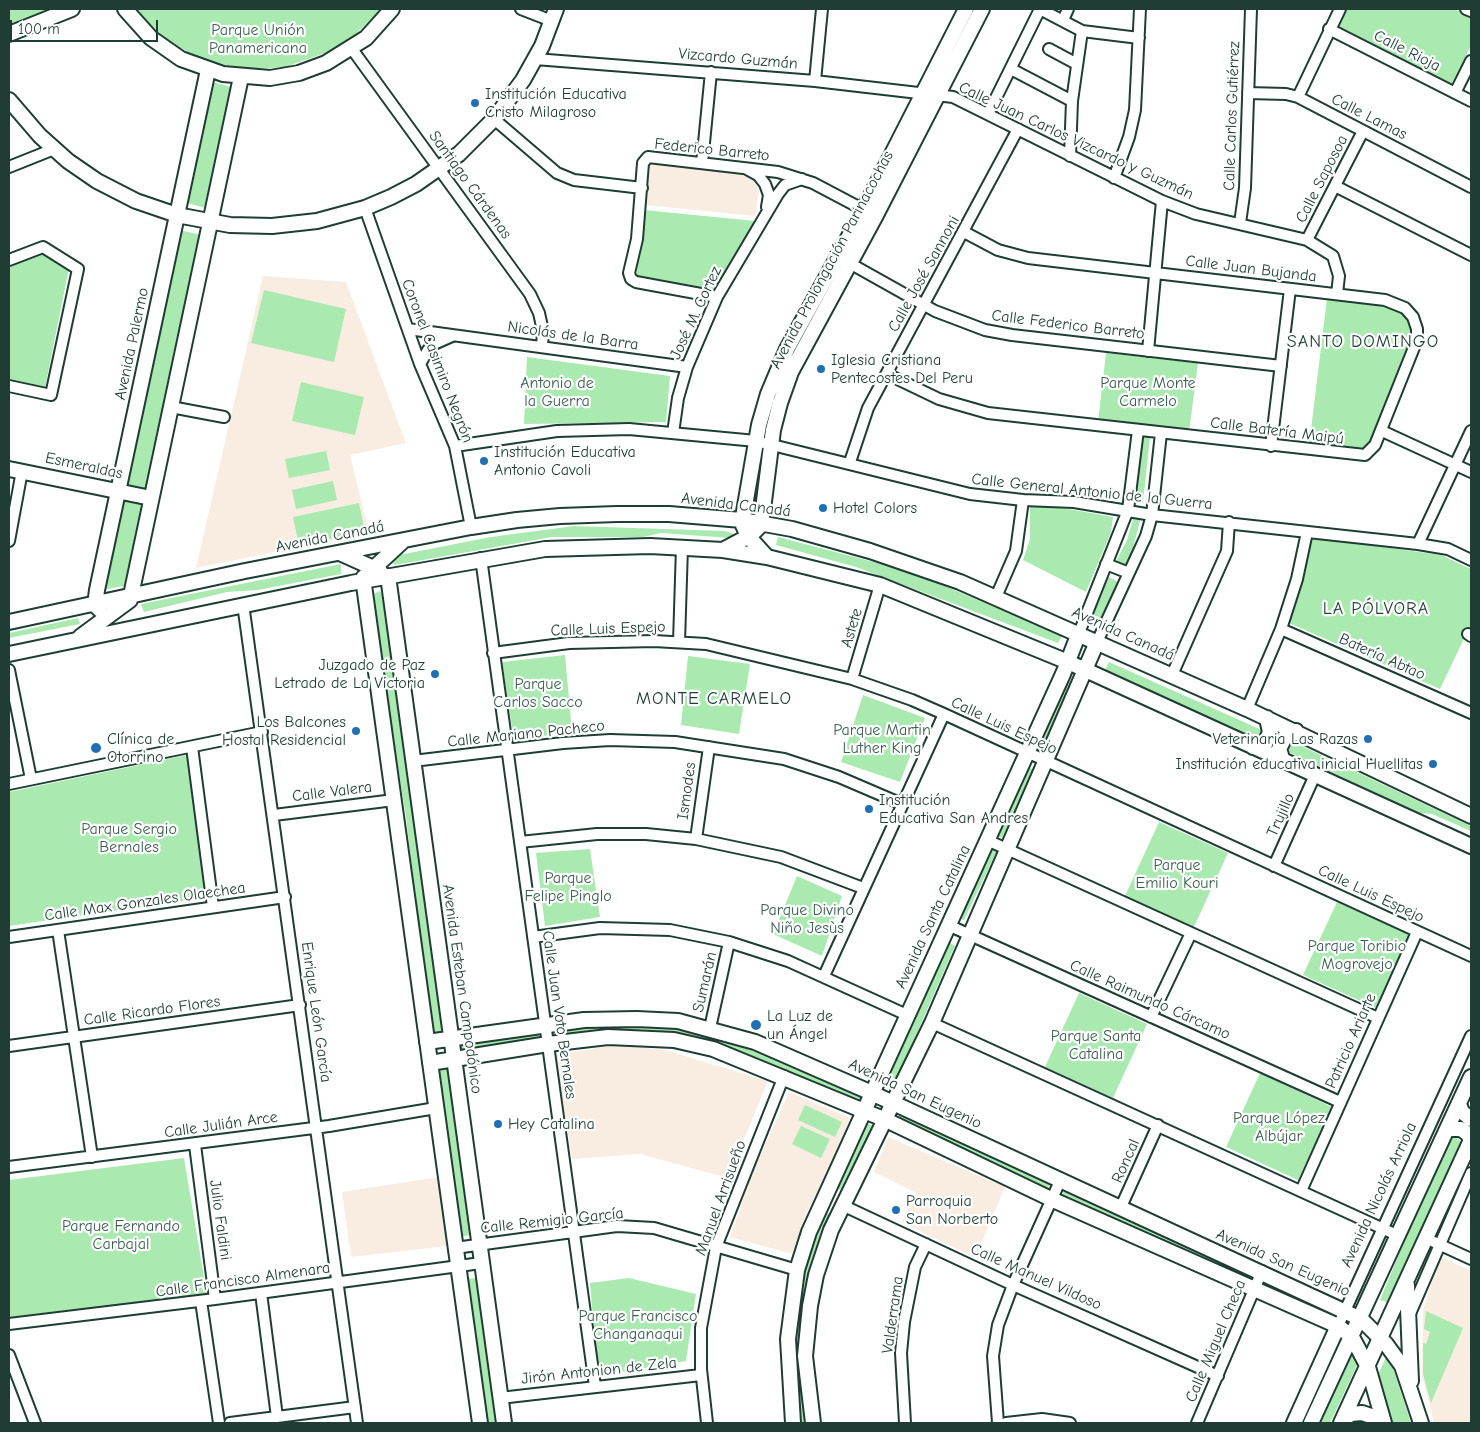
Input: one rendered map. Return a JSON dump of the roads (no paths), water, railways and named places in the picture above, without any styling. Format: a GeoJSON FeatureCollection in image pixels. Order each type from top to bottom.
{"type":"FeatureCollection","features":[{"type":"Feature","properties":{"kind":"street"},"geometry":{"type":"LineString","coordinates":[[9,34],[72,9]]}},
{"type":"Feature","properties":{"kind":"street"},"geometry":{"type":"LineString","coordinates":[[125,9],[144,32],[181,59],[208,70],[241,77],[270,78],[299,73],[326,63],[352,49],[379,26],[392,9]]}},
{"type":"Feature","properties":{"kind":"street"},"geometry":{"type":"LineString","coordinates":[[9,100],[26,122],[54,149],[82,171],[116,191],[177,215],[210,222],[251,226],[292,224],[341,215],[365,208],[391,197],[440,169],[465,148],[494,120],[510,100],[536,59],[554,15],[521,9]]}},
{"type":"Feature","properties":{"kind":"street"},"geometry":{"type":"LineString","coordinates":[[815,81],[822,9]]}},
{"type":"Feature","properties":{"kind":"street","name":"Avenida Prolongación Parinacochas"},"geometry":{"type":"LineString","coordinates":[[869,213],[924,93],[966,9]]}},
{"type":"Feature","properties":{"kind":"street","name":"Avenida Prolongación Parinacochas"},"geometry":{"type":"LineString","coordinates":[[742,520],[756,441],[768,394],[780,364],[843,260],[938,94],[982,9]]}},
{"type":"Feature","properties":{"kind":"street"},"geometry":{"type":"LineString","coordinates":[[988,114],[1040,9],[1082,31],[1139,38]]}},
{"type":"Feature","properties":{"kind":"street"},"geometry":{"type":"LineString","coordinates":[[1063,20],[1068,9]]}},
{"type":"Feature","properties":{"kind":"street"},"geometry":{"type":"LineString","coordinates":[[1114,178],[1129,137],[1135,110],[1140,9]]}},
{"type":"Feature","properties":{"kind":"street","name":"Calle Carlos Gutiérrez"},"geometry":{"type":"LineString","coordinates":[[1240,223],[1245,188],[1251,9]]}},
{"type":"Feature","properties":{"kind":"street"},"geometry":{"type":"LineString","coordinates":[[1298,97],[1340,9]]}},
{"type":"Feature","properties":{"kind":"street"},"geometry":{"type":"LineString","coordinates":[[1466,9],[1471,12]]}},
{"type":"Feature","properties":{"kind":"street","name":"Calle Rioja"},"geometry":{"type":"LineString","coordinates":[[1329,29],[1471,101]]}},
{"type":"Feature","properties":{"kind":"street"},"geometry":{"type":"LineString","coordinates":[[1070,156],[1072,101],[1082,31]]}},
{"type":"Feature","properties":{"kind":"street","name":"Santiago Cárdenas"},"geometry":{"type":"LineString","coordinates":[[352,49],[530,294],[539,313],[543,331],[542,347]]}},
{"type":"Feature","properties":{"kind":"street"},"geometry":{"type":"LineString","coordinates":[[1049,49],[1077,64]]}},
{"type":"Feature","properties":{"kind":"street","name":"Vizcardo Guzmán"},"geometry":{"type":"LineString","coordinates":[[536,59],[815,81],[938,94]]}},
{"type":"Feature","properties":{"kind":"street"},"geometry":{"type":"LineString","coordinates":[[1455,92],[1471,61]]}},
{"type":"Feature","properties":{"kind":"street"},"geometry":{"type":"LineString","coordinates":[[1011,69],[1072,101]]}},
{"type":"Feature","properties":{"kind":"street","name":"Avenida Palermo"},"geometry":{"type":"LineString","coordinates":[[95,605],[208,70]]}},
{"type":"Feature","properties":{"kind":"street"},"geometry":{"type":"LineString","coordinates":[[702,163],[711,72]]}},
{"type":"Feature","properties":{"kind":"street"},"geometry":{"type":"LineString","coordinates":[[77,639],[127,603],[131,596],[241,77]]}},
{"type":"Feature","properties":{"kind":"street","name":"Calle Lamas"},"geometry":{"type":"LineString","coordinates":[[1248,93],[1286,94],[1298,97],[1471,186]]}},
{"type":"Feature","properties":{"kind":"street","name":"Calle Juan Carlos Vizcardo y Guzmán"},"geometry":{"type":"LineString","coordinates":[[938,94],[953,97],[1162,201],[1196,214],[1307,240],[1333,256],[1339,276],[1337,294]]}},
{"type":"Feature","properties":{"kind":"street"},"geometry":{"type":"LineString","coordinates":[[494,120],[557,173],[574,180],[642,188],[637,239],[629,273],[636,282],[717,296]]}},
{"type":"Feature","properties":{"kind":"street","name":"Calle José Sannoni"},"geometry":{"type":"LineString","coordinates":[[850,462],[864,417],[1018,129]]}},
{"type":"Feature","properties":{"kind":"street","name":"Calle Saposoa"},"geometry":{"type":"LineString","coordinates":[[1307,240],[1363,131]]}},
{"type":"Feature","properties":{"kind":"street"},"geometry":{"type":"LineString","coordinates":[[9,167],[54,149]]}},
{"type":"Feature","properties":{"kind":"street","name":"Federico Barreto"},"geometry":{"type":"LineString","coordinates":[[642,188],[643,163],[648,157],[778,172],[802,179],[869,213]]}},
{"type":"Feature","properties":{"kind":"street","name":"José M. Cortez"},"geometry":{"type":"LineString","coordinates":[[744,168],[758,175],[765,184],[769,195],[766,214]]}},
{"type":"Feature","properties":{"kind":"street","name":"José M. Cortez"},"geometry":{"type":"LineString","coordinates":[[673,433],[678,398],[687,367],[717,296],[785,185],[802,179]]}},
{"type":"Feature","properties":{"kind":"street"},"geometry":{"type":"LineString","coordinates":[[1335,186],[1471,255]]}},
{"type":"Feature","properties":{"kind":"street"},"geometry":{"type":"LineString","coordinates":[[1148,350],[1162,201]]}},
{"type":"Feature","properties":{"kind":"street","name":"Coronel Casimiro Negrón"},"geometry":{"type":"LineString","coordinates":[[365,208],[420,364],[455,446],[471,527]]}},
{"type":"Feature","properties":{"kind":"street","name":"Calle Juan Bujanda"},"geometry":{"type":"LineString","coordinates":[[964,232],[998,250],[1017,256],[1337,294],[1396,303],[1406,308],[1412,317],[1417,329],[1417,340],[1382,432]]}},
{"type":"Feature","properties":{"kind":"street"},"geometry":{"type":"LineString","coordinates":[[9,260],[43,247],[78,269],[51,395],[9,386]]}},
{"type":"Feature","properties":{"kind":"street","name":"Avenida Prolongación Parinacochas"},"geometry":{"type":"LineString","coordinates":[[762,523],[771,443],[780,402],[791,372],[843,260]]}},
{"type":"Feature","properties":{"kind":"street","name":"Calle Federico Barreto"},"geometry":{"type":"LineString","coordinates":[[843,260],[954,319],[994,332],[1281,366]]}},
{"type":"Feature","properties":{"kind":"street"},"geometry":{"type":"LineString","coordinates":[[1271,446],[1290,289]]}},
{"type":"Feature","properties":{"kind":"street","name":"Nicolás de la Barra"},"geometry":{"type":"LineString","coordinates":[[408,329],[687,367]]}},
{"type":"Feature","properties":{"kind":"street"},"geometry":{"type":"LineString","coordinates":[[420,364],[434,344],[456,335]]}},
{"type":"Feature","properties":{"kind":"street","name":"Calle Batería Maipú"},"geometry":{"type":"LineString","coordinates":[[887,374],[939,399],[988,413],[1365,455],[1376,445],[1382,432]]}},
{"type":"Feature","properties":{"kind":"street"},"geometry":{"type":"LineString","coordinates":[[171,407],[224,417]]}},
{"type":"Feature","properties":{"kind":"street"},"geometry":{"type":"LineString","coordinates":[[455,446],[566,431],[629,428],[771,443]]}},
{"type":"Feature","properties":{"kind":"street","name":"Avenida Santa Catalina"},"geometry":{"type":"LineString","coordinates":[[793,1423],[788,1339],[797,1270],[809,1232],[866,1111],[907,1015],[1068,662],[1128,510],[1138,430]]}},
{"type":"Feature","properties":{"kind":"street"},"geometry":{"type":"LineString","coordinates":[[1418,544],[1471,431]]}},
{"type":"Feature","properties":{"kind":"street"},"geometry":{"type":"LineString","coordinates":[[1382,432],[1471,472]]}},
{"type":"Feature","properties":{"kind":"street"},"geometry":{"type":"LineString","coordinates":[[813,1423],[805,1356],[810,1306],[816,1275],[842,1205],[886,1120],[932,1023],[1097,642],[1146,536],[1152,515],[1161,433]]}},
{"type":"Feature","properties":{"kind":"street","name":"Calle General Antonio de la Guerra"},"geometry":{"type":"LineString","coordinates":[[771,443],[850,462],[955,491],[1023,500],[1074,502],[1152,515],[1418,544],[1448,549],[1471,560]]}},
{"type":"Feature","properties":{"kind":"street"},"geometry":{"type":"LineString","coordinates":[[9,541],[16,470]]}},
{"type":"Feature","properties":{"kind":"street","name":"Esmeraldas"},"geometry":{"type":"LineString","coordinates":[[16,470],[151,498]]}},
{"type":"Feature","properties":{"kind":"street"},"geometry":{"type":"LineString","coordinates":[[996,597],[1016,551],[1023,500]]}},
{"type":"Feature","properties":{"kind":"street","name":"Avenida Canadá"},"geometry":{"type":"LineString","coordinates":[[9,622],[471,527],[560,516],[608,514],[669,514],[742,520],[792,529],[901,560],[996,597],[1267,718],[1471,816]]}},
{"type":"Feature","properties":{"kind":"street"},"geometry":{"type":"LineString","coordinates":[[742,520],[744,530],[748,536],[767,557]]}},
{"type":"Feature","properties":{"kind":"street"},"geometry":{"type":"LineString","coordinates":[[1172,675],[1227,550],[1229,522]]}},
{"type":"Feature","properties":{"kind":"street"},"geometry":{"type":"LineString","coordinates":[[723,550],[760,528],[762,523]]}},
{"type":"Feature","properties":{"kind":"street"},"geometry":{"type":"LineString","coordinates":[[1247,709],[1280,629],[1297,579],[1306,532]]}},
{"type":"Feature","properties":{"kind":"street"},"geometry":{"type":"LineString","coordinates":[[402,542],[363,580],[480,1423]]}},
{"type":"Feature","properties":{"kind":"street"},"geometry":{"type":"LineString","coordinates":[[679,642],[682,547]]}},
{"type":"Feature","properties":{"kind":"street"},"geometry":{"type":"LineString","coordinates":[[9,654],[243,604],[481,558],[545,549],[682,547],[723,550],[767,557],[880,585],[1068,662],[1471,846]]}},
{"type":"Feature","properties":{"kind":"street"},"geometry":{"type":"LineString","coordinates":[[340,554],[388,576]]}},
{"type":"Feature","properties":{"kind":"street","name":"Calle Juan Voto Bernales"},"geometry":{"type":"LineString","coordinates":[[481,558],[595,1386]]}},
{"type":"Feature","properties":{"kind":"street"},"geometry":{"type":"LineString","coordinates":[[1106,564],[1129,573]]}},
{"type":"Feature","properties":{"kind":"street","name":"Avenida Esteban Campodónico"},"geometry":{"type":"LineString","coordinates":[[388,576],[504,1423]]}},
{"type":"Feature","properties":{"kind":"street","name":"Astete"},"geometry":{"type":"LineString","coordinates":[[852,680],[880,585]]}},
{"type":"Feature","properties":{"kind":"street","name":"Enrique León García"},"geometry":{"type":"LineString","coordinates":[[243,604],[274,814],[357,1423]]}},
{"type":"Feature","properties":{"kind":"street"},"geometry":{"type":"LineString","coordinates":[[95,605],[98,610],[112,614],[136,626]]}},
{"type":"Feature","properties":{"kind":"street","name":"Batería Abtao"},"geometry":{"type":"LineString","coordinates":[[1280,629],[1471,713]]}},
{"type":"Feature","properties":{"kind":"street","name":"Calle Luis Espejo"},"geometry":{"type":"LineString","coordinates":[[493,653],[569,643],[679,642],[706,644],[852,680],[912,700],[944,714],[1471,956]]}},
{"type":"Feature","properties":{"kind":"street"},"geometry":{"type":"LineString","coordinates":[[9,670],[31,779]]}},
{"type":"Feature","properties":{"kind":"street"},"geometry":{"type":"LineString","coordinates":[[824,976],[944,714]]}},
{"type":"Feature","properties":{"kind":"street"},"geometry":{"type":"LineString","coordinates":[[1253,747],[1265,744],[1270,732],[1267,718]]}},
{"type":"Feature","properties":{"kind":"street"},"geometry":{"type":"LineString","coordinates":[[9,784],[262,732]]}},
{"type":"Feature","properties":{"kind":"street"},"geometry":{"type":"LineString","coordinates":[[1283,761],[1279,749],[1285,737],[1296,732]]}},
{"type":"Feature","properties":{"kind":"street","name":"Calle Mariano Pacheco"},"geometry":{"type":"LineString","coordinates":[[413,761],[610,740],[675,742],[784,759],[839,777],[902,804]]}},
{"type":"Feature","properties":{"kind":"street"},"geometry":{"type":"LineString","coordinates":[[192,746],[213,907]]}},
{"type":"Feature","properties":{"kind":"street","name":"Ismodes"},"geometry":{"type":"LineString","coordinates":[[696,839],[709,747]]}},
{"type":"Feature","properties":{"kind":"street","name":"Trujillo"},"geometry":{"type":"LineString","coordinates":[[1274,866],[1315,775]]}},
{"type":"Feature","properties":{"kind":"street","name":"Calle Valera"},"geometry":{"type":"LineString","coordinates":[[274,814],[394,800]]}},
{"type":"Feature","properties":{"kind":"street"},"geometry":{"type":"LineString","coordinates":[[520,842],[597,834],[646,834],[696,839],[781,857],[863,888]]}},
{"type":"Feature","properties":{"kind":"street"},"geometry":{"type":"LineString","coordinates":[[987,840],[1378,1018]]}},
{"type":"Feature","properties":{"kind":"street","name":"Calle Max Gonzales Olaechea"},"geometry":{"type":"LineString","coordinates":[[9,937],[285,897]]}},
{"type":"Feature","properties":{"kind":"street","name":"Calle Raimundo Cárcamo"},"geometry":{"type":"LineString","coordinates":[[948,925],[1340,1102]]}},
{"type":"Feature","properties":{"kind":"street"},"geometry":{"type":"LineString","coordinates":[[533,937],[600,928],[670,930],[729,942],[757,950],[824,976],[907,1015]]}},
{"type":"Feature","properties":{"kind":"street"},"geometry":{"type":"LineString","coordinates":[[58,930],[92,1156]]}},
{"type":"Feature","properties":{"kind":"street","name":"Patricio Ariarte"},"geometry":{"type":"LineString","coordinates":[[1301,1191],[1417,932]]}},
{"type":"Feature","properties":{"kind":"street"},"geometry":{"type":"LineString","coordinates":[[1151,1016],[1191,933]]}},
{"type":"Feature","properties":{"kind":"street","name":"Sumarán"},"geometry":{"type":"LineString","coordinates":[[710,1028],[729,942]]}},
{"type":"Feature","properties":{"kind":"street","name":"Calle Ricardo Flores"},"geometry":{"type":"LineString","coordinates":[[9,1046],[300,1005]]}},
{"type":"Feature","properties":{"kind":"street","name":"Avenida San Eugenio"},"geometry":{"type":"LineString","coordinates":[[427,1042],[584,1020],[637,1019],[678,1021],[710,1028],[755,1042],[894,1103],[1120,1209],[1262,1271],[1345,1310],[1361,1319],[1381,1338],[1402,1366],[1412,1392]]}},
{"type":"Feature","properties":{"kind":"street"},"geometry":{"type":"LineString","coordinates":[[932,1023],[1399,1236]]}},
{"type":"Feature","properties":{"kind":"street","name":"Avenida Nicolás Arriola"},"geometry":{"type":"LineString","coordinates":[[1294,1423],[1471,1036]]}},
{"type":"Feature","properties":{"kind":"street"},"geometry":{"type":"LineString","coordinates":[[430,1063],[548,1044],[608,1037],[674,1040],[713,1049],[784,1076],[866,1111],[1051,1199],[1338,1326],[1352,1338],[1368,1367],[1384,1423]]}},
{"type":"Feature","properties":{"kind":"street","name":"Manuel Arrisueño"},"geometry":{"type":"LineString","coordinates":[[707,1423],[701,1374],[701,1328],[716,1247],[784,1076]]}},
{"type":"Feature","properties":{"kind":"street"},"geometry":{"type":"LineString","coordinates":[[1311,1423],[1361,1319],[1471,1077]]}},
{"type":"Feature","properties":{"kind":"street"},"geometry":{"type":"LineString","coordinates":[[1459,1104],[1462,1112],[1471,1119]]}},
{"type":"Feature","properties":{"kind":"street","name":"Calle Julián Arce"},"geometry":{"type":"LineString","coordinates":[[9,1168],[316,1128],[436,1108]]}},
{"type":"Feature","properties":{"kind":"street","name":"Roncal"},"geometry":{"type":"LineString","coordinates":[[1120,1209],[1158,1125]]}},
{"type":"Feature","properties":{"kind":"street"},"geometry":{"type":"LineString","coordinates":[[1342,1421],[1471,1141],[1468,1134],[1461,1129],[1447,1130]]}},
{"type":"Feature","properties":{"kind":"street","name":"Julio Faldini"},"geometry":{"type":"LineString","coordinates":[[195,1145],[216,1300]]}},
{"type":"Feature","properties":{"kind":"street"},"geometry":{"type":"LineString","coordinates":[[1409,1316],[1471,1174]]}},
{"type":"Feature","properties":{"kind":"street"},"geometry":{"type":"LineString","coordinates":[[998,1423],[993,1356],[995,1340],[1004,1305],[1060,1181]]}},
{"type":"Feature","properties":{"kind":"street","name":"Calle Manuel Vildoso"},"geometry":{"type":"LineString","coordinates":[[842,1205],[1013,1285],[1218,1376]]}},
{"type":"Feature","properties":{"kind":"street","name":"Calle Remigio García"},"geometry":{"type":"LineString","coordinates":[[455,1248],[617,1226],[654,1228],[797,1270]]}},
{"type":"Feature","properties":{"kind":"street"},"geometry":{"type":"LineString","coordinates":[[1426,1238],[1471,1259]]}},
{"type":"Feature","properties":{"kind":"street","name":"Valderrama"},"geometry":{"type":"LineString","coordinates":[[905,1423],[901,1353],[915,1267],[926,1244]]}},
{"type":"Feature","properties":{"kind":"street","name":"Calle Francisco Almenara"},"geometry":{"type":"LineString","coordinates":[[9,1324],[216,1300],[481,1263]]}},
{"type":"Feature","properties":{"kind":"street","name":"Calle Miguel Checa"},"geometry":{"type":"LineString","coordinates":[[1197,1423],[1262,1271]]}},
{"type":"Feature","properties":{"kind":"street"},"geometry":{"type":"LineString","coordinates":[[1406,1282],[1412,1392],[1421,1423]]}},
{"type":"Feature","properties":{"kind":"street"},"geometry":{"type":"LineString","coordinates":[[261,1293],[277,1417]]}},
{"type":"Feature","properties":{"kind":"street"},"geometry":{"type":"LineString","coordinates":[[201,1301],[219,1423]]}},
{"type":"Feature","properties":{"kind":"street"},"geometry":{"type":"LineString","coordinates":[[9,1355],[35,1423]]}},
{"type":"Feature","properties":{"kind":"street","name":"Jirón Antonion de Zela"},"geometry":{"type":"LineString","coordinates":[[500,1398],[701,1374]]}},
{"type":"Feature","properties":{"kind":"street"},"geometry":{"type":"LineString","coordinates":[[230,1423],[355,1406]]}},
{"type":"Feature","properties":{"kind":"street"},"geometry":{"type":"LineString","coordinates":[[1342,1421],[1351,1414],[1362,1413],[1371,1416],[1379,1423]]}},
{"type":"Feature","properties":{"kind":"street"},"geometry":{"type":"LineString","coordinates":[[1006,1423],[1042,1419],[1070,1423]]}},
{"type":"Feature","properties":{"kind":"place","name":"Institución Educativa Cristo Milagroso"},"geometry":{"type":"Point","coordinates":[475,103]}},
{"type":"Feature","properties":{"kind":"place","name":"Iglesia Cristiana Pentecostes Del Peru"},"geometry":{"type":"Point","coordinates":[821,369]}},
{"type":"Feature","properties":{"kind":"place","name":"Institución Educativa Antonio Cavoli"},"geometry":{"type":"Point","coordinates":[484,461]}},
{"type":"Feature","properties":{"kind":"place","name":"Hotel Colors"},"geometry":{"type":"Point","coordinates":[823,508]}},
{"type":"Feature","properties":{"kind":"place","name":"Juzgado de Paz Letrado de La Victoria"},"geometry":{"type":"Point","coordinates":[435,674]}},
{"type":"Feature","properties":{"kind":"place","name":"Los Balcones Hostal Residencial"},"geometry":{"type":"Point","coordinates":[356,731]}},
{"type":"Feature","properties":{"kind":"place","name":"Veterinaria Las Razas"},"geometry":{"type":"Point","coordinates":[1368,739]}},
{"type":"Feature","properties":{"kind":"place","name":"Clínica de Otorrino"},"geometry":{"type":"Point","coordinates":[96,748]}},
{"type":"Feature","properties":{"kind":"place","name":"Institución educativa inicial Huellitas"},"geometry":{"type":"Point","coordinates":[1433,764]}},
{"type":"Feature","properties":{"kind":"place","name":"Institución Educativa San Andres"},"geometry":{"type":"Point","coordinates":[869,809]}},
{"type":"Feature","properties":{"kind":"place","name":"La Luz de un Ángel"},"geometry":{"type":"Point","coordinates":[756,1025]}},
{"type":"Feature","properties":{"kind":"place","name":"Hey Catalina"},"geometry":{"type":"Point","coordinates":[498,1124]}},
{"type":"Feature","properties":{"kind":"place","name":"Parroquia San Norberto"},"geometry":{"type":"Point","coordinates":[896,1210]}},
{"type":"Feature","properties":{"kind":"district","name":"SANTO DOMINGO"},"geometry":{"type":"Point","coordinates":[1363,342]}},
{"type":"Feature","properties":{"kind":"district","name":"LA PÓLVORA"},"geometry":{"type":"Point","coordinates":[1376,609]}},
{"type":"Feature","properties":{"kind":"district","name":"MONTE CARMELO"},"geometry":{"type":"Point","coordinates":[714,699]}},
{"type":"Feature","properties":{"kind":"park label","name":"Parque Unión Panamericana"},"geometry":{"type":"Point","coordinates":[258,39]}},
{"type":"Feature","properties":{"kind":"park label","name":"Antonio de la Guerra"},"geometry":{"type":"Point","coordinates":[557,392]}},
{"type":"Feature","properties":{"kind":"park label","name":"Parque Monte Carmelo"},"geometry":{"type":"Point","coordinates":[1148,392]}},
{"type":"Feature","properties":{"kind":"park label","name":"Parque Carlos Sacco"},"geometry":{"type":"Point","coordinates":[538,693]}},
{"type":"Feature","properties":{"kind":"park label","name":"Parque Martin Luther King"},"geometry":{"type":"Point","coordinates":[882,739]}},
{"type":"Feature","properties":{"kind":"park label","name":"Parque Sergio Bernales"},"geometry":{"type":"Point","coordinates":[129,838]}},
{"type":"Feature","properties":{"kind":"park label","name":"Parque Emilio Kouri"},"geometry":{"type":"Point","coordinates":[1177,874]}},
{"type":"Feature","properties":{"kind":"park label","name":"Parque Felipe Pinglo"},"geometry":{"type":"Point","coordinates":[568,887]}},
{"type":"Feature","properties":{"kind":"park label","name":"Parque Divino Niño Jesùs"},"geometry":{"type":"Point","coordinates":[807,919]}},
{"type":"Feature","properties":{"kind":"park label","name":"Parque Toribio Mogrovejo"},"geometry":{"type":"Point","coordinates":[1357,955]}},
{"type":"Feature","properties":{"kind":"park label","name":"Parque Santa Catalina"},"geometry":{"type":"Point","coordinates":[1096,1045]}},
{"type":"Feature","properties":{"kind":"park label","name":"Parque López Albújar"},"geometry":{"type":"Point","coordinates":[1279,1127]}},
{"type":"Feature","properties":{"kind":"park label","name":"Parque Fernando Carbajal"},"geometry":{"type":"Point","coordinates":[121,1235]}},
{"type":"Feature","properties":{"kind":"park label","name":"Parque Francisco Changanaqui"},"geometry":{"type":"Point","coordinates":[638,1325]}}]}
